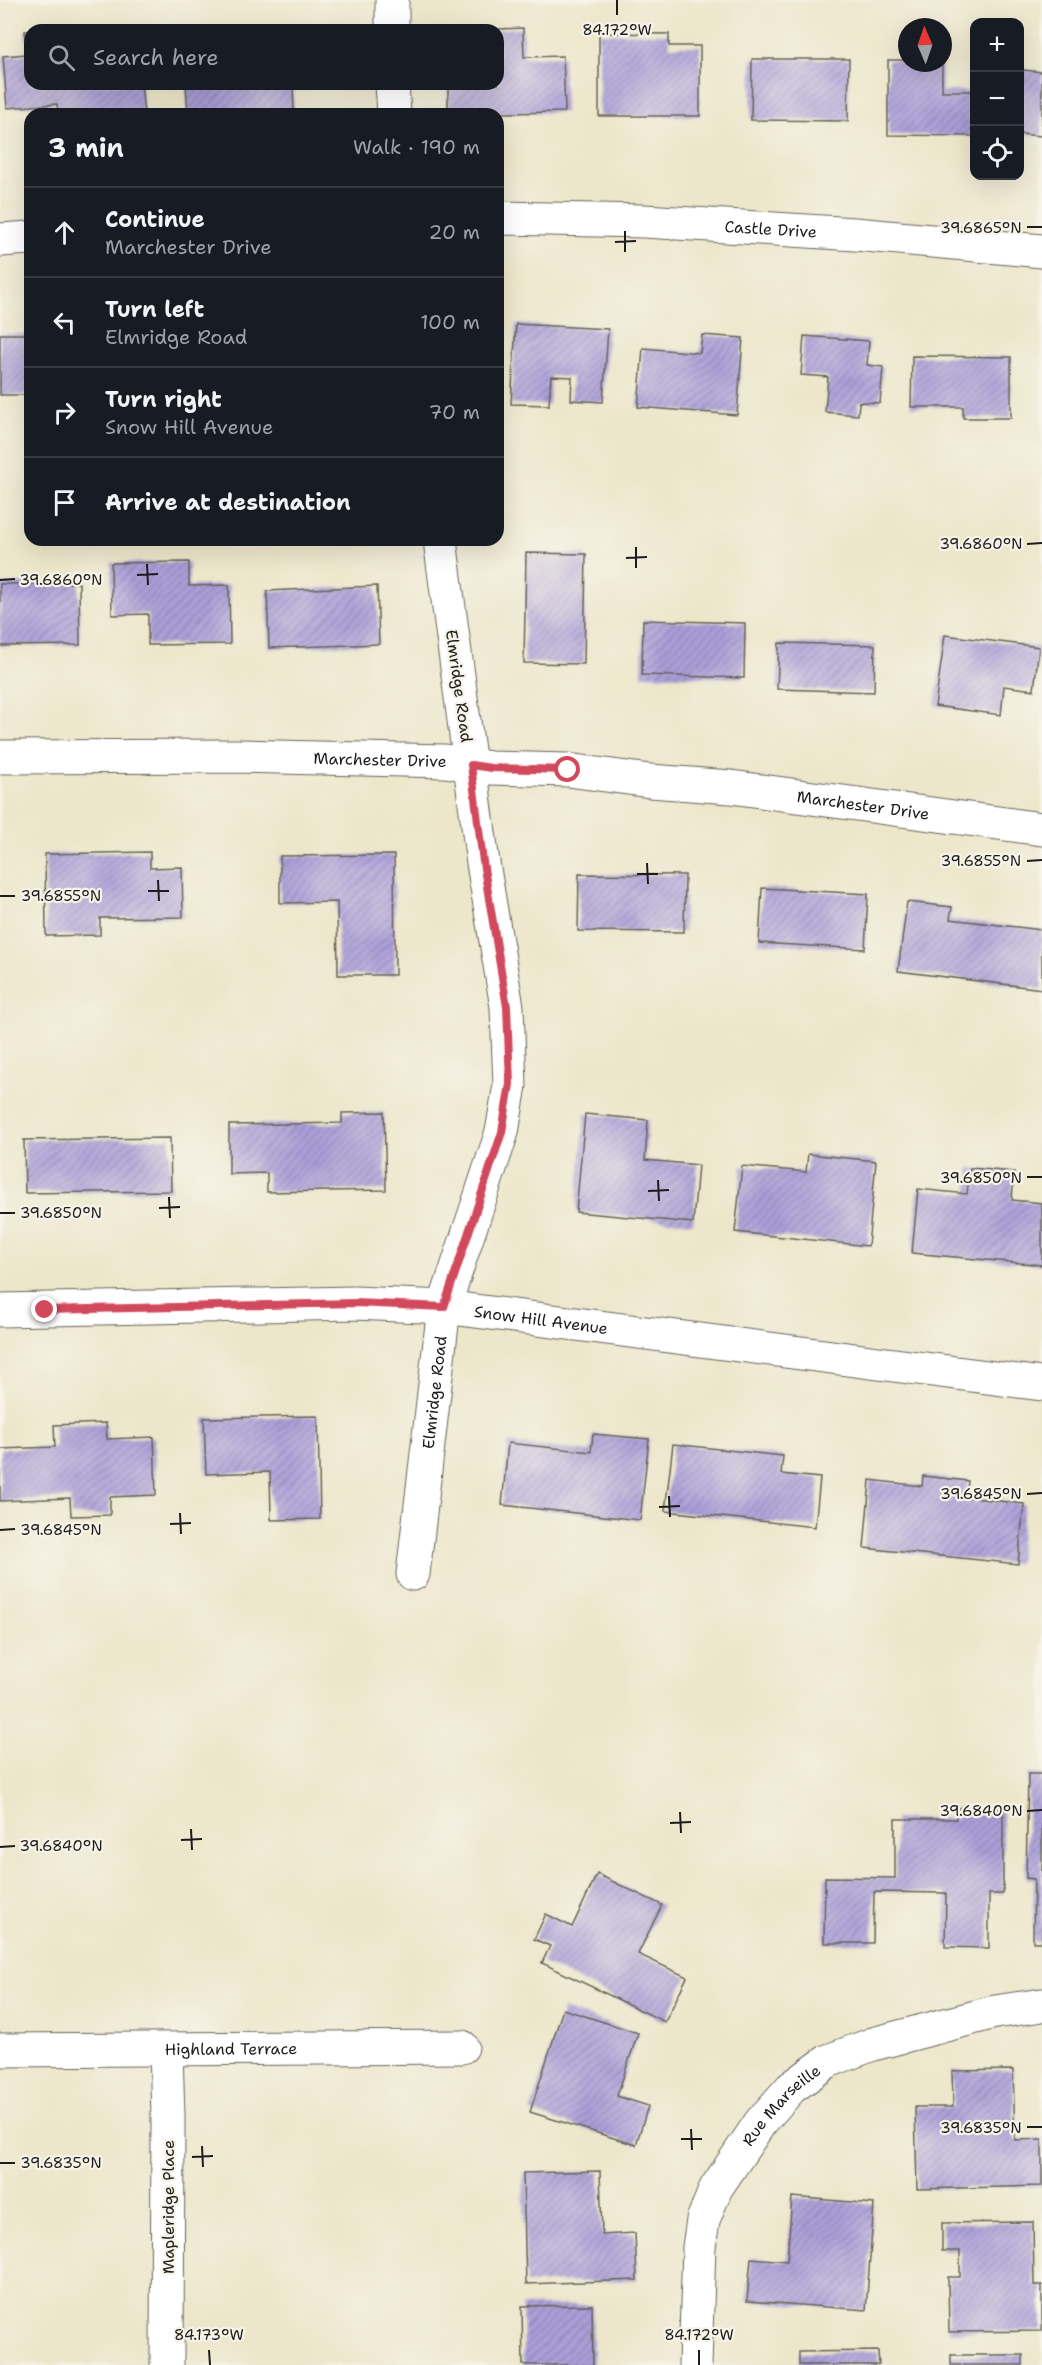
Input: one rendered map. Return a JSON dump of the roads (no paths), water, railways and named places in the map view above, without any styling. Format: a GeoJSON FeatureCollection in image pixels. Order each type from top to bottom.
{"type":"FeatureCollection","features":[{"type":"Feature","properties":{"kind":"street"},"geometry":{"type":"LineString","coordinates":[[392,0],[392,24]]}},
{"type":"Feature","properties":{"kind":"street"},"geometry":{"type":"LineString","coordinates":[[392,90],[394,108]]}},
{"type":"Feature","properties":{"kind":"street","name":"Castle Drive"},"geometry":{"type":"LineString","coordinates":[[504,218],[644,221],[855,234],[1042,251]]}},
{"type":"Feature","properties":{"kind":"street"},"geometry":{"type":"LineString","coordinates":[[0,240],[24,238]]}},
{"type":"Feature","properties":{"kind":"street","name":"Elmridge Road"},"geometry":{"type":"LineString","coordinates":[[413,1574],[444,1307],[502,1132],[510,1084],[507,1007],[483,862],[441,546]]}},
{"type":"Feature","properties":{"kind":"street","name":"Marchester Drive"},"geometry":{"type":"LineString","coordinates":[[0,757],[237,756],[445,761],[491,768],[568,770],[650,781],[731,787],[1042,829]]}},
{"type":"Feature","properties":{"kind":"street","name":"Snow Hill Avenue"},"geometry":{"type":"LineString","coordinates":[[0,1310],[355,1303],[444,1307],[1042,1384]]}},
{"type":"Feature","properties":{"kind":"street","name":"Rue Marseille"},"geometry":{"type":"LineString","coordinates":[[696,2365],[699,2247],[703,2220],[716,2188],[760,2123],[791,2088],[828,2061],[873,2044],[995,2012],[1042,2005]]}},
{"type":"Feature","properties":{"kind":"street","name":"Highland Terrace"},"geometry":{"type":"LineString","coordinates":[[0,2050],[462,2047]]}},
{"type":"Feature","properties":{"kind":"street","name":"Mapleridge Place"},"geometry":{"type":"LineString","coordinates":[[166,2050],[167,2365]]}}]}
